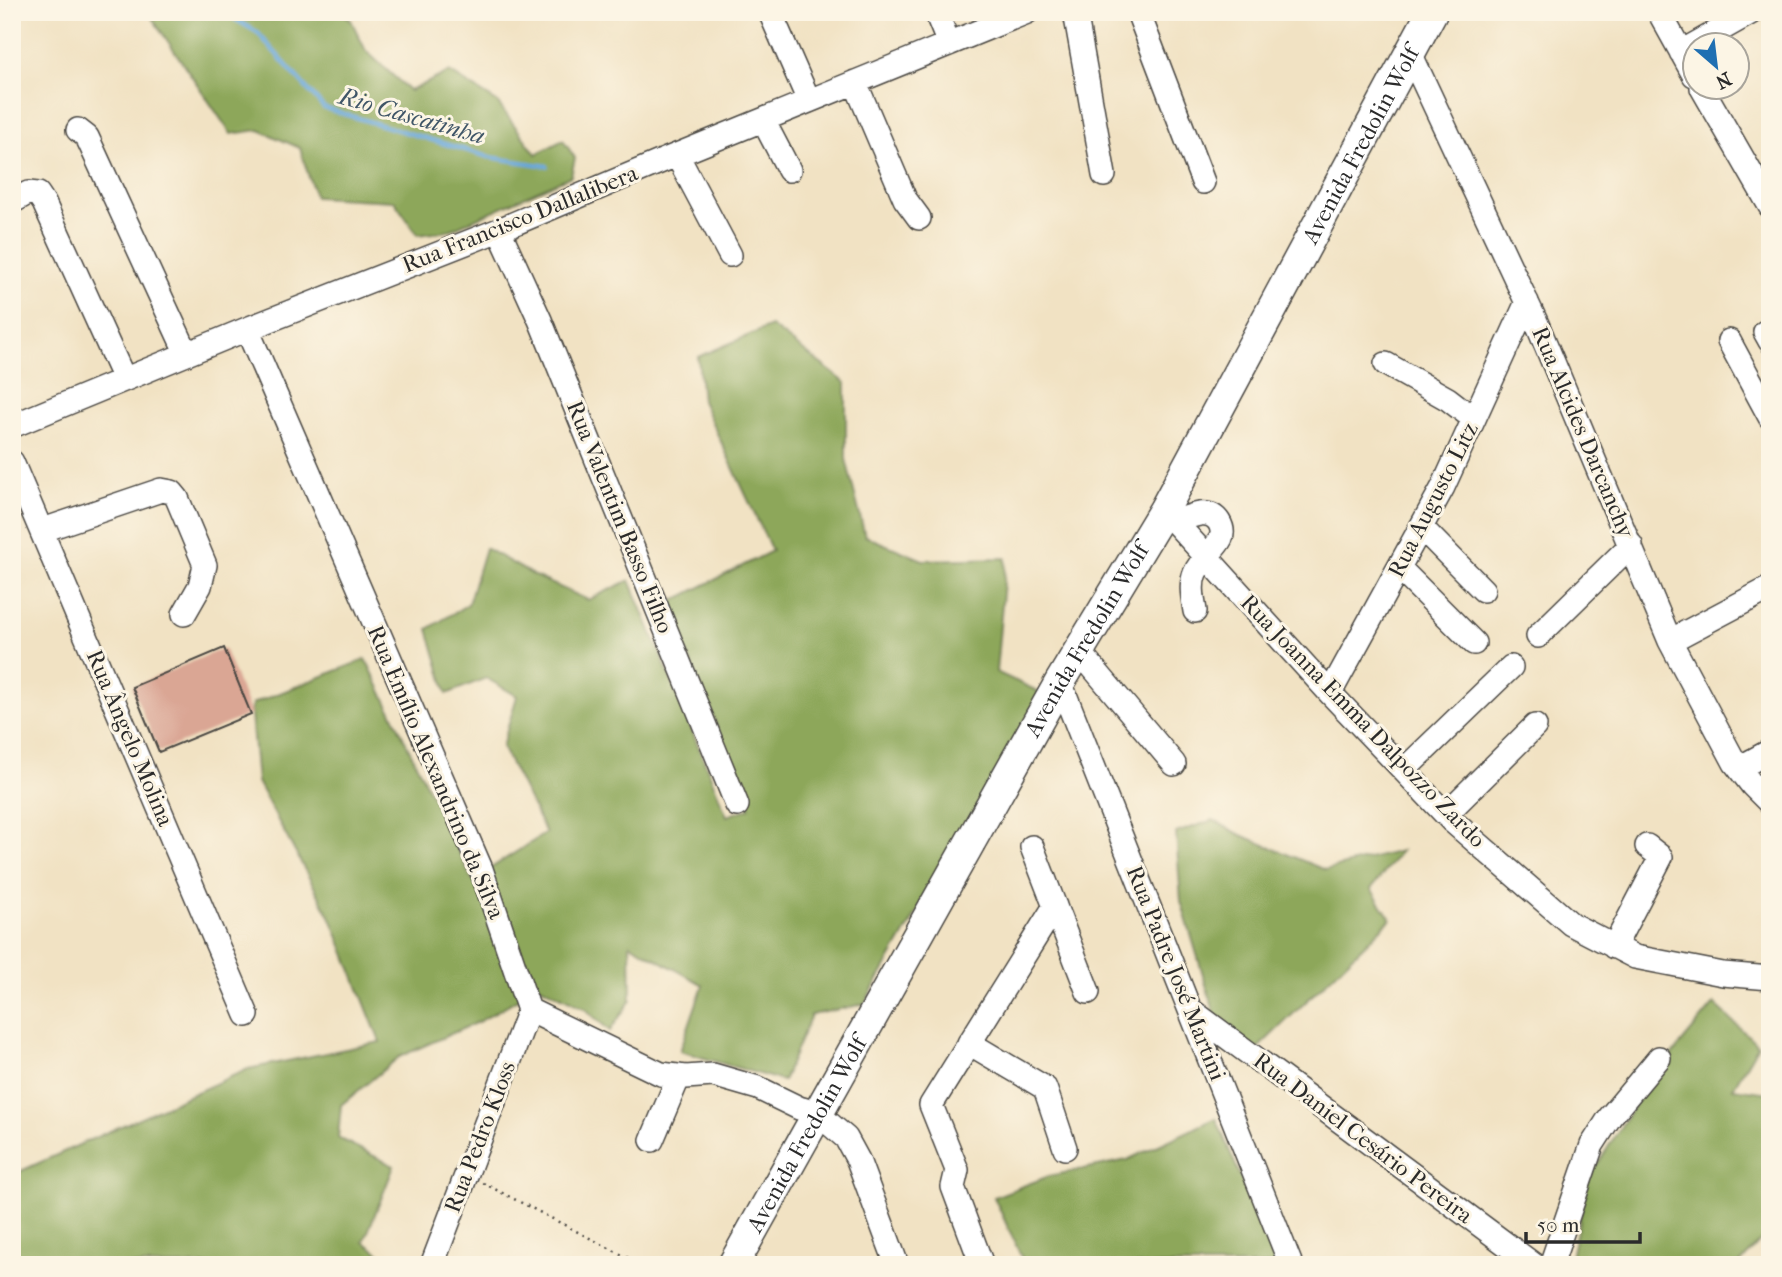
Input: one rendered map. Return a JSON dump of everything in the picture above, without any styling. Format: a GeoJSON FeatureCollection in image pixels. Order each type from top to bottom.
{"type":"FeatureCollection","features":[{"type":"Feature","properties":{"kind":"main road","name":"Avenida Fredolin Wolf"},"geometry":{"type":"LineString","coordinates":[[733,1265],[1060,682],[1170,516],[1432,12]]}},
{"type":"Feature","properties":{"kind":"street"},"geometry":{"type":"LineString","coordinates":[[770,12],[809,101]]}},
{"type":"Feature","properties":{"kind":"street"},"geometry":{"type":"LineString","coordinates":[[936,12],[949,44]]}},
{"type":"Feature","properties":{"kind":"street","name":"Rua Francisco Dallalibera"},"geometry":{"type":"LineString","coordinates":[[12,426],[247,328],[499,230],[1027,12]]}},
{"type":"Feature","properties":{"kind":"street"},"geometry":{"type":"LineString","coordinates":[[1075,12],[1104,175]]}},
{"type":"Feature","properties":{"kind":"street"},"geometry":{"type":"LineString","coordinates":[[1138,12],[1203,182]]}},
{"type":"Feature","properties":{"kind":"street"},"geometry":{"type":"LineString","coordinates":[[1659,12],[1680,50]]}},
{"type":"Feature","properties":{"kind":"street"},"geometry":{"type":"LineString","coordinates":[[1716,32],[1752,12]]}},
{"type":"Feature","properties":{"kind":"street","name":"Rua Alcides Darcanchy"},"geometry":{"type":"LineString","coordinates":[[1410,52],[1527,302],[1670,641],[1698,698],[1739,768],[1770,803]]}},
{"type":"Feature","properties":{"kind":"street"},"geometry":{"type":"LineString","coordinates":[[855,82],[905,199],[919,218]]}},
{"type":"Feature","properties":{"kind":"street"},"geometry":{"type":"LineString","coordinates":[[1710,102],[1770,205]]}},
{"type":"Feature","properties":{"kind":"street"},"geometry":{"type":"LineString","coordinates":[[763,120],[789,170]]}},
{"type":"Feature","properties":{"kind":"street"},"geometry":{"type":"LineString","coordinates":[[78,130],[88,137],[187,354]]}},
{"type":"Feature","properties":{"kind":"street"},"geometry":{"type":"LineString","coordinates":[[677,155],[730,255]]}},
{"type":"Feature","properties":{"kind":"street"},"geometry":{"type":"LineString","coordinates":[[12,202],[28,193],[38,194],[44,203],[124,379]]}},
{"type":"Feature","properties":{"kind":"street","name":"Rua Valentim Basso Filho"},"geometry":{"type":"LineString","coordinates":[[499,230],[540,320],[737,805]]}},
{"type":"Feature","properties":{"kind":"street","name":"Rua Augusto Litz"},"geometry":{"type":"LineString","coordinates":[[1330,693],[1443,486],[1527,302]]}},
{"type":"Feature","properties":{"kind":"street","name":"Rua Emílio Alexandrino da Silva"},"geometry":{"type":"LineString","coordinates":[[247,328],[481,869],[529,1010]]}},
{"type":"Feature","properties":{"kind":"street"},"geometry":{"type":"LineString","coordinates":[[1729,341],[1762,386],[1770,417]]}},
{"type":"Feature","properties":{"kind":"street"},"geometry":{"type":"LineString","coordinates":[[1386,364],[1448,400],[1474,419]]}},
{"type":"Feature","properties":{"kind":"street","name":"Rua Ângelo Molina"},"geometry":{"type":"LineString","coordinates":[[12,462],[247,1016]]}},
{"type":"Feature","properties":{"kind":"street"},"geometry":{"type":"LineString","coordinates":[[43,530],[161,490],[172,492],[205,565],[200,586],[184,614]]}},
{"type":"Feature","properties":{"kind":"street"},"geometry":{"type":"LineString","coordinates":[[1170,516],[1209,514],[1218,519],[1223,530],[1220,539],[1195,573],[1192,584],[1195,611]]}},
{"type":"Feature","properties":{"kind":"street","name":"Rua Joanna Emma Dalpozzo Zardo"},"geometry":{"type":"LineString","coordinates":[[1170,516],[1330,693],[1446,814],[1571,924],[1635,957],[1723,975],[1770,978]]}},
{"type":"Feature","properties":{"kind":"street"},"geometry":{"type":"LineString","coordinates":[[1421,527],[1483,590]]}},
{"type":"Feature","properties":{"kind":"street"},"geometry":{"type":"LineString","coordinates":[[1538,636],[1631,545]]}},
{"type":"Feature","properties":{"kind":"street"},"geometry":{"type":"LineString","coordinates":[[1399,568],[1474,643]]}},
{"type":"Feature","properties":{"kind":"street"},"geometry":{"type":"LineString","coordinates":[[1670,641],[1770,588]]}},
{"type":"Feature","properties":{"kind":"street"},"geometry":{"type":"LineString","coordinates":[[1079,651],[1174,764]]}},
{"type":"Feature","properties":{"kind":"street"},"geometry":{"type":"LineString","coordinates":[[1404,770],[1511,667]]}},
{"type":"Feature","properties":{"kind":"street","name":"Rua Padre José Martini"},"geometry":{"type":"LineString","coordinates":[[1060,682],[1290,1265]]}},
{"type":"Feature","properties":{"kind":"street"},"geometry":{"type":"LineString","coordinates":[[1446,814],[1535,726]]}},
{"type":"Feature","properties":{"kind":"street"},"geometry":{"type":"LineString","coordinates":[[1739,768],[1770,751]]}},
{"type":"Feature","properties":{"kind":"street"},"geometry":{"type":"LineString","coordinates":[[1614,947],[1661,857],[1647,846]]}},
{"type":"Feature","properties":{"kind":"street"},"geometry":{"type":"LineString","coordinates":[[1032,847],[1088,992]]}},
{"type":"Feature","properties":{"kind":"street"},"geometry":{"type":"LineString","coordinates":[[982,1265],[953,1187],[957,1170],[931,1105],[1055,906]]}},
{"type":"Feature","properties":{"kind":"street"},"geometry":{"type":"LineString","coordinates":[[529,1010],[661,1074],[713,1075],[758,1088],[799,1108],[817,1113],[846,1138],[858,1160],[897,1265]]}},
{"type":"Feature","properties":{"kind":"street","name":"Rua Pedro Kloss"},"geometry":{"type":"LineString","coordinates":[[432,1265],[529,1010]]}},
{"type":"Feature","properties":{"kind":"street","name":"Rua Daniel Cesário Pereira"},"geometry":{"type":"LineString","coordinates":[[1192,1012],[1534,1265]]}},
{"type":"Feature","properties":{"kind":"street"},"geometry":{"type":"LineString","coordinates":[[970,1043],[1045,1088],[1065,1148]]}},
{"type":"Feature","properties":{"kind":"street"},"geometry":{"type":"LineString","coordinates":[[1551,1265],[1592,1145],[1610,1117],[1659,1058]]}},
{"type":"Feature","properties":{"kind":"street"},"geometry":{"type":"LineString","coordinates":[[652,1140],[679,1076]]}},
{"type":"Feature","properties":{"kind":"path"},"geometry":{"type":"LineString","coordinates":[[466,1175],[642,1265]]}},
{"type":"Feature","properties":{"kind":"green space"},"geometry":{"type":"Polygon","coordinates":[[[148,12],[342,12],[351,20],[366,51],[410,91],[449,72],[497,102],[536,154],[563,140],[575,158],[571,176],[448,231],[418,235],[394,201],[315,197],[300,148],[259,130],[231,134],[148,12]]]}},
{"type":"Feature","properties":{"kind":"green space"},"geometry":{"type":"Polygon","coordinates":[[[771,326],[846,383],[846,459],[865,536],[923,560],[1006,558],[996,672],[1044,694],[864,1004],[811,1015],[783,1081],[680,1051],[703,985],[630,944],[631,1000],[610,1031],[584,1008],[540,986],[480,1021],[399,1057],[341,1105],[338,1138],[394,1166],[364,1242],[396,1265],[12,1265],[12,1175],[248,1069],[380,1042],[331,918],[257,782],[252,704],[366,659],[472,880],[546,833],[502,747],[517,696],[486,678],[447,694],[428,629],[468,604],[485,548],[537,577],[588,600],[630,580],[727,816],[750,808],[667,604],[772,551],[702,401],[698,357],[771,326]]]}},
{"type":"Feature","properties":{"kind":"green space"},"geometry":{"type":"Polygon","coordinates":[[[1213,820],[1239,834],[1325,870],[1401,851],[1371,889],[1391,919],[1256,1050],[1215,1015],[1181,901],[1176,833],[1213,820]]]}},
{"type":"Feature","properties":{"kind":"green space"},"geometry":{"type":"Polygon","coordinates":[[[1714,1004],[1758,1045],[1733,1088],[1770,1093],[1770,1230],[1739,1265],[1569,1265],[1589,1178],[1646,1086],[1714,1004]]]}},
{"type":"Feature","properties":{"kind":"green space"},"geometry":{"type":"Polygon","coordinates":[[[1216,1118],[1277,1265],[1025,1265],[994,1197],[1049,1176],[1127,1160],[1216,1118]]]}},
{"type":"Feature","properties":{"kind":"building"},"geometry":{"type":"Polygon","coordinates":[[[224,648],[251,714],[159,752],[132,687],[224,648]]]}},
{"type":"Feature","properties":{"kind":"waterway","name":"Rio Cascatinha"},"geometry":{"type":"LineString","coordinates":[[223,12],[257,32],[324,108],[489,157],[547,166]]}}]}
